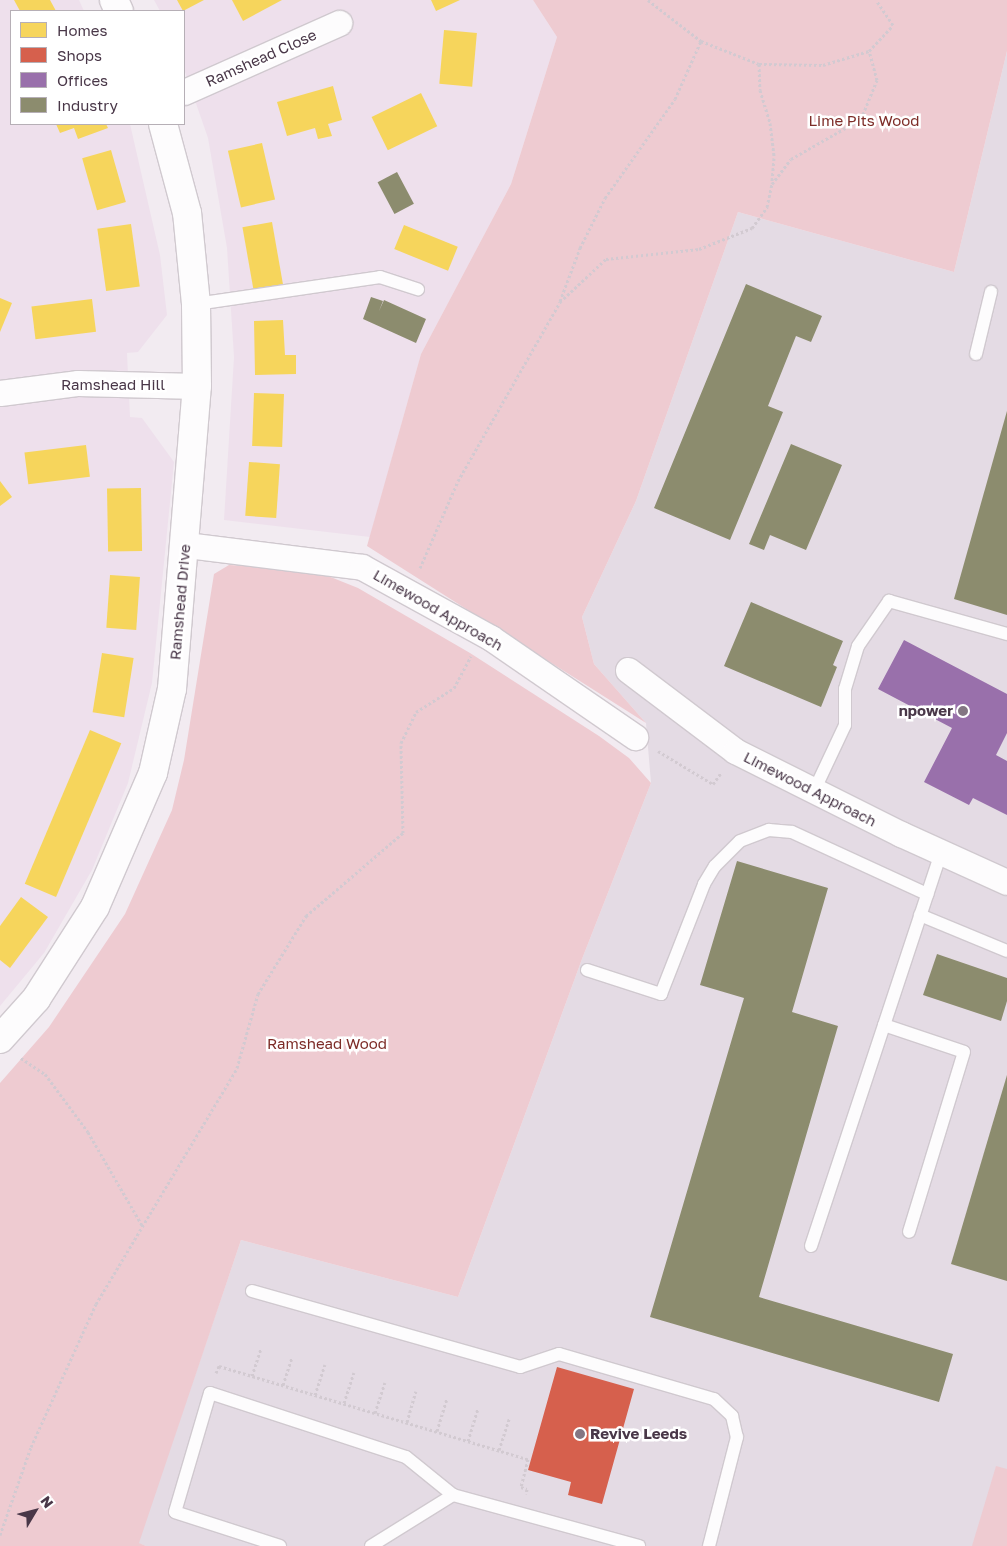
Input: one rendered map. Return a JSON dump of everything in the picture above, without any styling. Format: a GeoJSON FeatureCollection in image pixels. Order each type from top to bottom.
{"type":"FeatureCollection","features":[{"type":"Feature","properties":{"kind":"street","name":"Ramshead Close"},"geometry":{"type":"LineString","coordinates":[[185,92],[339,23]]}},
{"type":"Feature","properties":{"kind":"street","name":"Ramshead Drive"},"geometry":{"type":"LineString","coordinates":[[8,1046],[95,907],[153,773],[172,689],[186,545],[197,386],[196,304],[187,212],[163,125]]}},
{"type":"Feature","properties":{"kind":"street","name":"Ramshead Hill"},"geometry":{"type":"LineString","coordinates":[[0,393],[78,383],[197,386]]}},
{"type":"Feature","properties":{"kind":"street","name":"Limewood Approach"},"geometry":{"type":"LineString","coordinates":[[186,545],[362,567],[409,591],[483,634],[635,737]]}},
{"type":"Feature","properties":{"kind":"street","name":"Limewood Approach"},"geometry":{"type":"LineString","coordinates":[[628,670],[735,751],[814,791],[1007,882]]}},
{"type":"Feature","properties":{"kind":"lane"},"geometry":{"type":"LineString","coordinates":[[196,304],[380,277],[418,289]]}},
{"type":"Feature","properties":{"kind":"lane"},"geometry":{"type":"LineString","coordinates":[[976,354],[991,292]]}},
{"type":"Feature","properties":{"kind":"lane"},"geometry":{"type":"LineString","coordinates":[[814,791],[845,725],[846,689],[858,646],[889,601],[1007,634]]}},
{"type":"Feature","properties":{"kind":"lane"},"geometry":{"type":"LineString","coordinates":[[587,970],[661,994],[704,884],[714,866],[740,841],[769,830],[792,832],[927,894]]}},
{"type":"Feature","properties":{"kind":"lane"},"geometry":{"type":"LineString","coordinates":[[811,1246],[941,852]]}},
{"type":"Feature","properties":{"kind":"lane"},"geometry":{"type":"LineString","coordinates":[[920,915],[1007,951]]}},
{"type":"Feature","properties":{"kind":"lane"},"geometry":{"type":"LineString","coordinates":[[884,1025],[964,1052],[908,1232]]}},
{"type":"Feature","properties":{"kind":"lane"},"geometry":{"type":"LineString","coordinates":[[252,1291],[520,1367],[559,1354],[714,1399],[732,1416],[737,1437],[709,1546]]}},
{"type":"Feature","properties":{"kind":"lane"},"geometry":{"type":"LineString","coordinates":[[280,1546],[174,1512],[210,1393],[406,1457],[453,1495],[639,1546]]}},
{"type":"Feature","properties":{"kind":"lane"},"geometry":{"type":"LineString","coordinates":[[371,1546],[453,1495]]}},
{"type":"Feature","properties":{"kind":"path"},"geometry":{"type":"LineString","coordinates":[[648,0],[701,41],[759,64],[823,65],[869,51],[893,25],[876,0]]}},
{"type":"Feature","properties":{"kind":"path"},"geometry":{"type":"LineString","coordinates":[[409,591],[458,480],[560,302],[580,248],[605,198],[676,99],[701,41]]}},
{"type":"Feature","properties":{"kind":"path"},"geometry":{"type":"LineString","coordinates":[[772,184],[791,158],[861,119],[877,80],[869,51]]}},
{"type":"Feature","properties":{"kind":"path"},"geometry":{"type":"LineString","coordinates":[[560,302],[606,259],[699,249],[752,228],[768,207],[772,184],[771,131],[760,90],[759,64]]}},
{"type":"Feature","properties":{"kind":"path"},"geometry":{"type":"LineString","coordinates":[[0,1534],[31,1447],[92,1313],[142,1225],[237,1068],[258,994],[306,916],[366,868],[403,833],[401,743],[416,712],[454,688],[483,634]]}},
{"type":"Feature","properties":{"kind":"path"},"geometry":{"type":"LineString","coordinates":[[635,737],[713,784],[735,751]]}},
{"type":"Feature","properties":{"kind":"path"},"geometry":{"type":"LineString","coordinates":[[8,1046],[45,1074],[88,1132],[142,1225]]}},
{"type":"Feature","properties":{"kind":"path"},"geometry":{"type":"LineString","coordinates":[[252,1376],[261,1349]]}},
{"type":"Feature","properties":{"kind":"path"},"geometry":{"type":"LineString","coordinates":[[283,1386],[292,1358]]}},
{"type":"Feature","properties":{"kind":"path"},"geometry":{"type":"LineString","coordinates":[[315,1395],[325,1365]]}},
{"type":"Feature","properties":{"kind":"path"},"geometry":{"type":"LineString","coordinates":[[210,1393],[218,1366],[528,1459],[520,1487],[528,1489],[519,1513]]}},
{"type":"Feature","properties":{"kind":"path"},"geometry":{"type":"LineString","coordinates":[[344,1404],[354,1373]]}},
{"type":"Feature","properties":{"kind":"path"},"geometry":{"type":"LineString","coordinates":[[375,1413],[385,1383]]}},
{"type":"Feature","properties":{"kind":"path"},"geometry":{"type":"LineString","coordinates":[[407,1422],[416,1391]]}},
{"type":"Feature","properties":{"kind":"path"},"geometry":{"type":"LineString","coordinates":[[437,1431],[447,1399]]}},
{"type":"Feature","properties":{"kind":"path"},"geometry":{"type":"LineString","coordinates":[[468,1441],[478,1409]]}},
{"type":"Feature","properties":{"kind":"path"},"geometry":{"type":"LineString","coordinates":[[499,1450],[508,1419]]}},
{"type":"Feature","properties":{"kind":"shaded area"},"geometry":{"type":"Polygon","coordinates":[[[0,0],[79,0],[84,10],[10,10],[10,125],[130,125],[160,255],[167,315],[138,352],[127,353],[130,417],[142,418],[174,462],[152,683],[128,783],[92,870],[44,953],[0,1006],[0,0]]]}},
{"type":"Feature","properties":{"kind":"shaded area"},"geometry":{"type":"Polygon","coordinates":[[[154,0],[533,0],[557,37],[511,184],[421,354],[370,537],[224,520],[234,357],[227,248],[208,138],[185,72],[185,10],[159,10],[154,0]]]}},
{"type":"Feature","properties":{"kind":"shaded area"},"geometry":{"type":"Polygon","coordinates":[[[1007,51],[1007,1546],[146,1546],[138,1543],[241,1240],[458,1297],[582,959],[651,783],[646,723],[594,664],[582,617],[636,501],[738,212],[954,272],[1007,51]]]}},
{"type":"Feature","properties":{"kind":"green space","name":"Lime Pits Wood"},"geometry":{"type":"Polygon","coordinates":[[[533,0],[1007,0],[1007,51],[954,272],[738,212],[636,501],[582,617],[594,664],[646,723],[367,546],[421,354],[511,184],[557,37],[533,0]]]}},
{"type":"Feature","properties":{"kind":"green space","name":"Ramshead Wood"},"geometry":{"type":"Polygon","coordinates":[[[229,565],[313,570],[358,588],[470,653],[599,736],[629,758],[651,783],[582,959],[458,1297],[241,1240],[139,1543],[146,1546],[0,1546],[0,1083],[49,1027],[125,914],[172,810],[184,760],[214,574],[229,565]]]}},
{"type":"Feature","properties":{"kind":"green space"},"geometry":{"type":"Polygon","coordinates":[[[996,1466],[1007,1469],[1007,1546],[972,1546],[996,1466]]]}},
{"type":"Feature","properties":{"kind":"building: Homes"},"geometry":{"type":"Polygon","coordinates":[[[14,0],[50,0],[55,10],[19,10],[14,0]]]}},
{"type":"Feature","properties":{"kind":"building: Homes"},"geometry":{"type":"Polygon","coordinates":[[[177,0],[204,0],[185,10],[182,10],[177,0]]]}},
{"type":"Feature","properties":{"kind":"building: Homes"},"geometry":{"type":"Polygon","coordinates":[[[232,0],[282,0],[243,21],[232,0]]]}},
{"type":"Feature","properties":{"kind":"building: Homes"},"geometry":{"type":"Polygon","coordinates":[[[431,0],[460,0],[436,11],[431,0]]]}},
{"type":"Feature","properties":{"kind":"building: Homes"},"geometry":{"type":"Polygon","coordinates":[[[444,30],[477,33],[472,87],[439,84],[444,30]]]}},
{"type":"Feature","properties":{"kind":"building: Homes"},"geometry":{"type":"Polygon","coordinates":[[[333,86],[342,120],[328,124],[332,136],[318,139],[315,128],[287,136],[277,102],[333,86]]]}},
{"type":"Feature","properties":{"kind":"building: Homes"},"geometry":{"type":"Polygon","coordinates":[[[421,93],[437,126],[388,150],[372,117],[421,93]]]}},
{"type":"Feature","properties":{"kind":"building: Homes"},"geometry":{"type":"Polygon","coordinates":[[[56,125],[106,125],[108,128],[78,139],[74,128],[60,133],[56,125]]]}},
{"type":"Feature","properties":{"kind":"building: Homes"},"geometry":{"type":"Polygon","coordinates":[[[262,143],[275,200],[241,207],[228,151],[262,143]]]}},
{"type":"Feature","properties":{"kind":"building: Homes"},"geometry":{"type":"Polygon","coordinates":[[[111,150],[126,202],[97,210],[82,158],[111,150]]]}},
{"type":"Feature","properties":{"kind":"building: Homes"},"geometry":{"type":"Polygon","coordinates":[[[272,222],[283,286],[254,291],[242,227],[272,222]]]}},
{"type":"Feature","properties":{"kind":"building: Homes"},"geometry":{"type":"Polygon","coordinates":[[[131,224],[140,286],[106,291],[97,229],[131,224]]]}},
{"type":"Feature","properties":{"kind":"building: Homes"},"geometry":{"type":"Polygon","coordinates":[[[404,225],[458,247],[448,271],[394,249],[404,225]]]}},
{"type":"Feature","properties":{"kind":"building: Homes"},"geometry":{"type":"Polygon","coordinates":[[[0,298],[12,303],[0,332],[0,298]]]}},
{"type":"Feature","properties":{"kind":"building: Homes"},"geometry":{"type":"Polygon","coordinates":[[[92,299],[96,332],[35,339],[31,306],[92,299]]]}},
{"type":"Feature","properties":{"kind":"building: Homes"},"geometry":{"type":"Polygon","coordinates":[[[283,320],[285,355],[296,355],[296,374],[255,375],[254,321],[283,320]]]}},
{"type":"Feature","properties":{"kind":"building: Homes"},"geometry":{"type":"Polygon","coordinates":[[[254,393],[284,394],[282,447],[252,446],[254,393]]]}},
{"type":"Feature","properties":{"kind":"building: Homes"},"geometry":{"type":"Polygon","coordinates":[[[86,445],[90,477],[28,484],[24,453],[86,445]]]}},
{"type":"Feature","properties":{"kind":"building: Homes"},"geometry":{"type":"Polygon","coordinates":[[[249,462],[280,464],[276,518],[245,516],[249,462]]]}},
{"type":"Feature","properties":{"kind":"building: Homes"},"geometry":{"type":"Polygon","coordinates":[[[0,481],[12,497],[0,506],[0,481]]]}},
{"type":"Feature","properties":{"kind":"building: Homes"},"geometry":{"type":"Polygon","coordinates":[[[141,488],[142,551],[108,552],[107,489],[141,488]]]}},
{"type":"Feature","properties":{"kind":"building: Homes"},"geometry":{"type":"Polygon","coordinates":[[[110,575],[140,577],[136,630],[106,628],[110,575]]]}},
{"type":"Feature","properties":{"kind":"building: Homes"},"geometry":{"type":"Polygon","coordinates":[[[102,653],[134,658],[124,717],[93,712],[102,653]]]}},
{"type":"Feature","properties":{"kind":"building: Homes"},"geometry":{"type":"Polygon","coordinates":[[[90,730],[121,743],[56,897],[25,884],[90,730]]]}},
{"type":"Feature","properties":{"kind":"building: Homes"},"geometry":{"type":"Polygon","coordinates":[[[21,897],[48,917],[10,968],[0,960],[0,926],[21,897]]]}},
{"type":"Feature","properties":{"kind":"building: Shops"},"geometry":{"type":"Polygon","coordinates":[[[557,1367],[634,1389],[602,1504],[568,1495],[571,1482],[528,1470],[557,1367]]]}},
{"type":"Feature","properties":{"kind":"building: Offices","name":"npower"},"geometry":{"type":"Polygon","coordinates":[[[904,640],[1007,694],[1007,733],[996,755],[1007,761],[1007,815],[973,798],[969,805],[924,782],[952,728],[878,689],[904,640]]]}},
{"type":"Feature","properties":{"kind":"building: Industry"},"geometry":{"type":"Polygon","coordinates":[[[397,172],[414,204],[394,214],[378,182],[397,172]]]}},
{"type":"Feature","properties":{"kind":"building: Industry"},"geometry":{"type":"Polygon","coordinates":[[[746,284],[822,316],[811,342],[796,336],[768,406],[783,412],[730,540],[654,508],[746,284]]]}},
{"type":"Feature","properties":{"kind":"building: Industry"},"geometry":{"type":"Polygon","coordinates":[[[371,297],[383,301],[379,311],[384,300],[426,319],[416,343],[363,319],[371,297]]]}},
{"type":"Feature","properties":{"kind":"building: Industry"},"geometry":{"type":"Polygon","coordinates":[[[1007,411],[1007,615],[954,599],[1007,411]]]}},
{"type":"Feature","properties":{"kind":"building: Industry"},"geometry":{"type":"Polygon","coordinates":[[[791,444],[842,465],[806,550],[770,535],[764,550],[749,544],[791,444]]]}},
{"type":"Feature","properties":{"kind":"building: Industry"},"geometry":{"type":"Polygon","coordinates":[[[751,602],[843,641],[833,665],[837,667],[821,707],[724,666],[751,602]]]}},
{"type":"Feature","properties":{"kind":"building: Industry"},"geometry":{"type":"Polygon","coordinates":[[[737,861],[828,888],[792,1012],[838,1026],[759,1297],[953,1354],[939,1402],[650,1317],[744,998],[700,985],[737,861]]]}},
{"type":"Feature","properties":{"kind":"building: Industry"},"geometry":{"type":"Polygon","coordinates":[[[937,954],[1007,978],[1007,1001],[1001,1021],[923,995],[937,954]]]}},
{"type":"Feature","properties":{"kind":"building: Industry"},"geometry":{"type":"Polygon","coordinates":[[[1007,1075],[1007,1281],[951,1264],[1007,1075]]]}},
{"type":"Feature","properties":{"kind":"place","name":"npower"},"geometry":{"type":"Point","coordinates":[963,711]}},
{"type":"Feature","properties":{"kind":"place","name":"Revive Leeds"},"geometry":{"type":"Point","coordinates":[580,1434]}}]}
